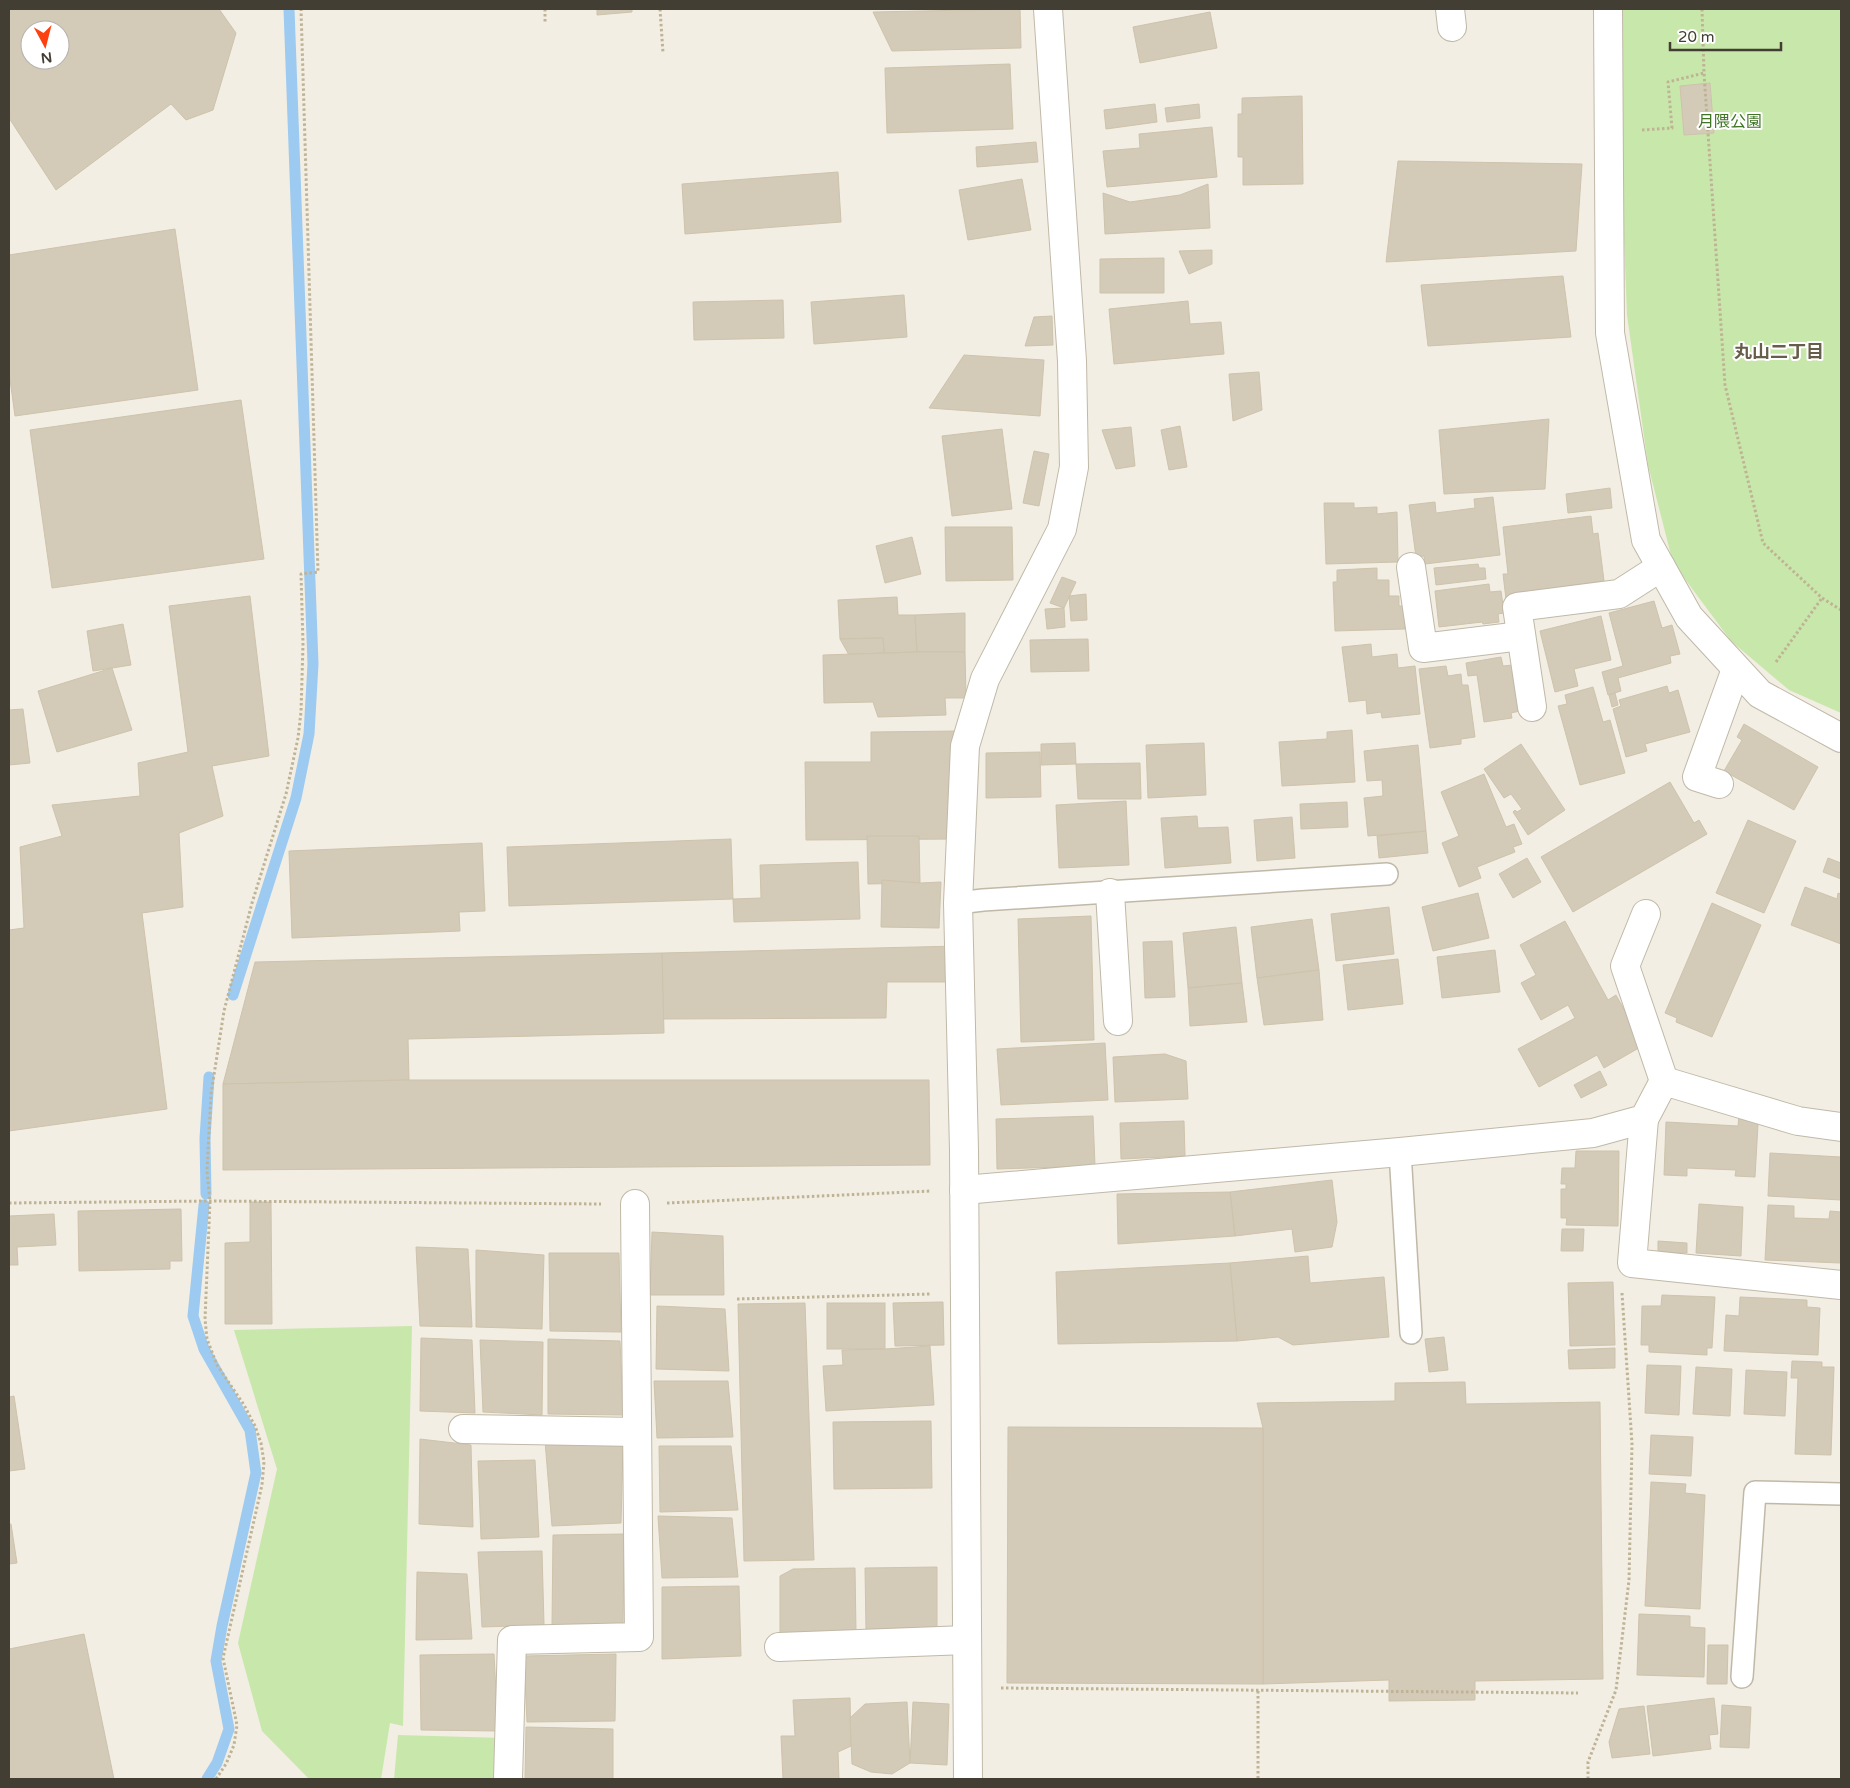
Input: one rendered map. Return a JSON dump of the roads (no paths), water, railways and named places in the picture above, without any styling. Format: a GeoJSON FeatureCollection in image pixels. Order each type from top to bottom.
{"type":"FeatureCollection","features":[{"type":"Feature","properties":{"kind":"street"},"geometry":{"type":"LineString","coordinates":[[968,1779],[964,1190],[958,903],[965,746],[985,679],[1062,529],[1074,467],[1072,361],[1048,9]]}},
{"type":"Feature","properties":{"kind":"street"},"geometry":{"type":"LineString","coordinates":[[1608,9],[1610,333],[1646,540],[1689,617],[1760,694],[1841,738]]}},
{"type":"Feature","properties":{"kind":"street"},"geometry":{"type":"LineString","coordinates":[[1411,567],[1423,648],[1521,636]]}},
{"type":"Feature","properties":{"kind":"street"},"geometry":{"type":"LineString","coordinates":[[1532,707],[1517,607],[1620,594],[1661,567]]}},
{"type":"Feature","properties":{"kind":"street"},"geometry":{"type":"LineString","coordinates":[[1719,784],[1698,777],[1736,669]]}},
{"type":"Feature","properties":{"kind":"street"},"geometry":{"type":"LineString","coordinates":[[1110,893],[1118,1021]]}},
{"type":"Feature","properties":{"kind":"street"},"geometry":{"type":"LineString","coordinates":[[1646,914],[1625,966],[1664,1081],[1644,1119],[1632,1263],[1841,1285]]}},
{"type":"Feature","properties":{"kind":"street"},"geometry":{"type":"LineString","coordinates":[[1664,1081],[1798,1121],[1841,1127]]}},
{"type":"Feature","properties":{"kind":"street"},"geometry":{"type":"LineString","coordinates":[[964,1190],[1400,1152],[1593,1133],[1644,1119]]}},
{"type":"Feature","properties":{"kind":"street"},"geometry":{"type":"LineString","coordinates":[[508,1779],[512,1640],[639,1637],[635,1204]]}},
{"type":"Feature","properties":{"kind":"street"},"geometry":{"type":"LineString","coordinates":[[463,1429],[637,1432]]}},
{"type":"Feature","properties":{"kind":"street"},"geometry":{"type":"LineString","coordinates":[[779,1647],[967,1640]]}},
{"type":"Feature","properties":{"kind":"lane"},"geometry":{"type":"LineString","coordinates":[[958,903],[1387,874]]}},
{"type":"Feature","properties":{"kind":"lane"},"geometry":{"type":"LineString","coordinates":[[1400,1152],[1412,1333]]}},
{"type":"Feature","properties":{"kind":"lane"},"geometry":{"type":"LineString","coordinates":[[1742,1677],[1755,1492],[1841,1494]]}},
{"type":"Feature","properties":{"kind":"waterway"},"geometry":{"type":"LineString","coordinates":[[233,995],[296,798],[309,734],[313,664],[289,9]]}},
{"type":"Feature","properties":{"kind":"waterway"},"geometry":{"type":"LineString","coordinates":[[206,1194],[205,1138],[209,1077]]}},
{"type":"Feature","properties":{"kind":"waterway"},"geometry":{"type":"LineString","coordinates":[[204,1205],[193,1316],[204,1349],[250,1430],[256,1473],[216,1661],[229,1729],[217,1763],[207,1779]]}},
{"type":"Feature","properties":{"kind":"district","name":"丸山二丁目"},"geometry":{"type":"Point","coordinates":[1779,352]}},
{"type":"Feature","properties":{"kind":"park label","name":"月隈公園"},"geometry":{"type":"Point","coordinates":[1730,121]}}]}
